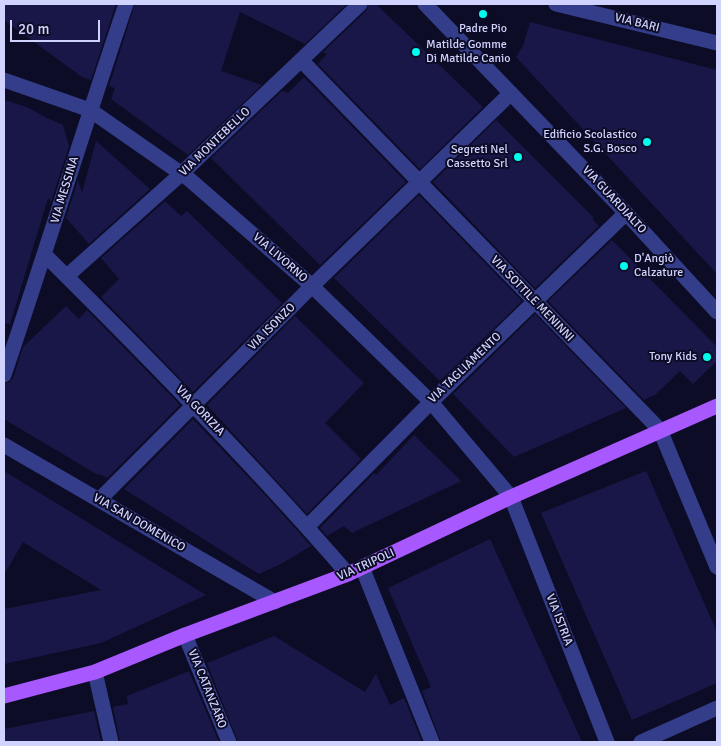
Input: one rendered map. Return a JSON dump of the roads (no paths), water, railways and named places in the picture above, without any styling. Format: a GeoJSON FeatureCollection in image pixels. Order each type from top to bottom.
{"type":"FeatureCollection","features":[{"type":"Feature","properties":{"kind":"main road","name":"VIA TRIPOLI"},"geometry":{"type":"LineString","coordinates":[[4,696],[95,672],[185,635],[355,571],[511,497],[717,406]]}},
{"type":"Feature","properties":{"kind":"street","name":"VIA MESSINA"},"geometry":{"type":"LineString","coordinates":[[4,375],[126,4]]}},
{"type":"Feature","properties":{"kind":"street","name":"VIA MONTEBELLO"},"geometry":{"type":"LineString","coordinates":[[67,276],[182,174],[360,4]]}},
{"type":"Feature","properties":{"kind":"street","name":"VIA GUARDIALTO"},"geometry":{"type":"LineString","coordinates":[[425,4],[626,213],[717,312]]}},
{"type":"Feature","properties":{"kind":"street","name":"VIA BARI"},"geometry":{"type":"LineString","coordinates":[[556,4],[613,11],[717,43]]}},
{"type":"Feature","properties":{"kind":"street","name":"VIA SOTTILE MENINNI"},"geometry":{"type":"LineString","coordinates":[[301,60],[418,183],[660,430],[717,567]]}},
{"type":"Feature","properties":{"kind":"street","name":"VIA LIVORNO"},"geometry":{"type":"LineString","coordinates":[[4,80],[90,110],[182,174],[312,286],[431,402],[511,497]]}},
{"type":"Feature","properties":{"kind":"street","name":"VIA ISONZO"},"geometry":{"type":"LineString","coordinates":[[99,500],[312,286],[511,93]]}},
{"type":"Feature","properties":{"kind":"street","name":"VIA TAGLIAMENTO"},"geometry":{"type":"LineString","coordinates":[[307,527],[431,402],[626,213]]}},
{"type":"Feature","properties":{"kind":"street","name":"VIA GORIZIA"},"geometry":{"type":"LineString","coordinates":[[45,255],[195,405],[307,527],[355,571],[432,742]]}},
{"type":"Feature","properties":{"kind":"street","name":"VIA SAN DOMENICO"},"geometry":{"type":"LineString","coordinates":[[4,445],[275,602]]}},
{"type":"Feature","properties":{"kind":"street","name":"VIA ISTRIA"},"geometry":{"type":"LineString","coordinates":[[511,497],[607,742]]}},
{"type":"Feature","properties":{"kind":"street","name":"VIA CATANZARO"},"geometry":{"type":"LineString","coordinates":[[185,635],[229,742]]}},
{"type":"Feature","properties":{"kind":"street"},"geometry":{"type":"LineString","coordinates":[[95,672],[111,742]]}},
{"type":"Feature","properties":{"kind":"street"},"geometry":{"type":"LineString","coordinates":[[641,742],[717,708]]}},
{"type":"Feature","properties":{"kind":"place","name":"Padre Pio"},"geometry":{"type":"Point","coordinates":[483,14]}},
{"type":"Feature","properties":{"kind":"place","name":"Matilde Gomme Di Matilde Canio"},"geometry":{"type":"Point","coordinates":[416,52]}},
{"type":"Feature","properties":{"kind":"place","name":"Edificio Scolastico S.G. Bosco"},"geometry":{"type":"Point","coordinates":[647,142]}},
{"type":"Feature","properties":{"kind":"place","name":"Segreti Nel Cassetto Srl"},"geometry":{"type":"Point","coordinates":[518,157]}},
{"type":"Feature","properties":{"kind":"place","name":"D'Angiò Calzature"},"geometry":{"type":"Point","coordinates":[624,266]}},
{"type":"Feature","properties":{"kind":"place","name":"Tony Kids"},"geometry":{"type":"Point","coordinates":[707,357]}}]}
